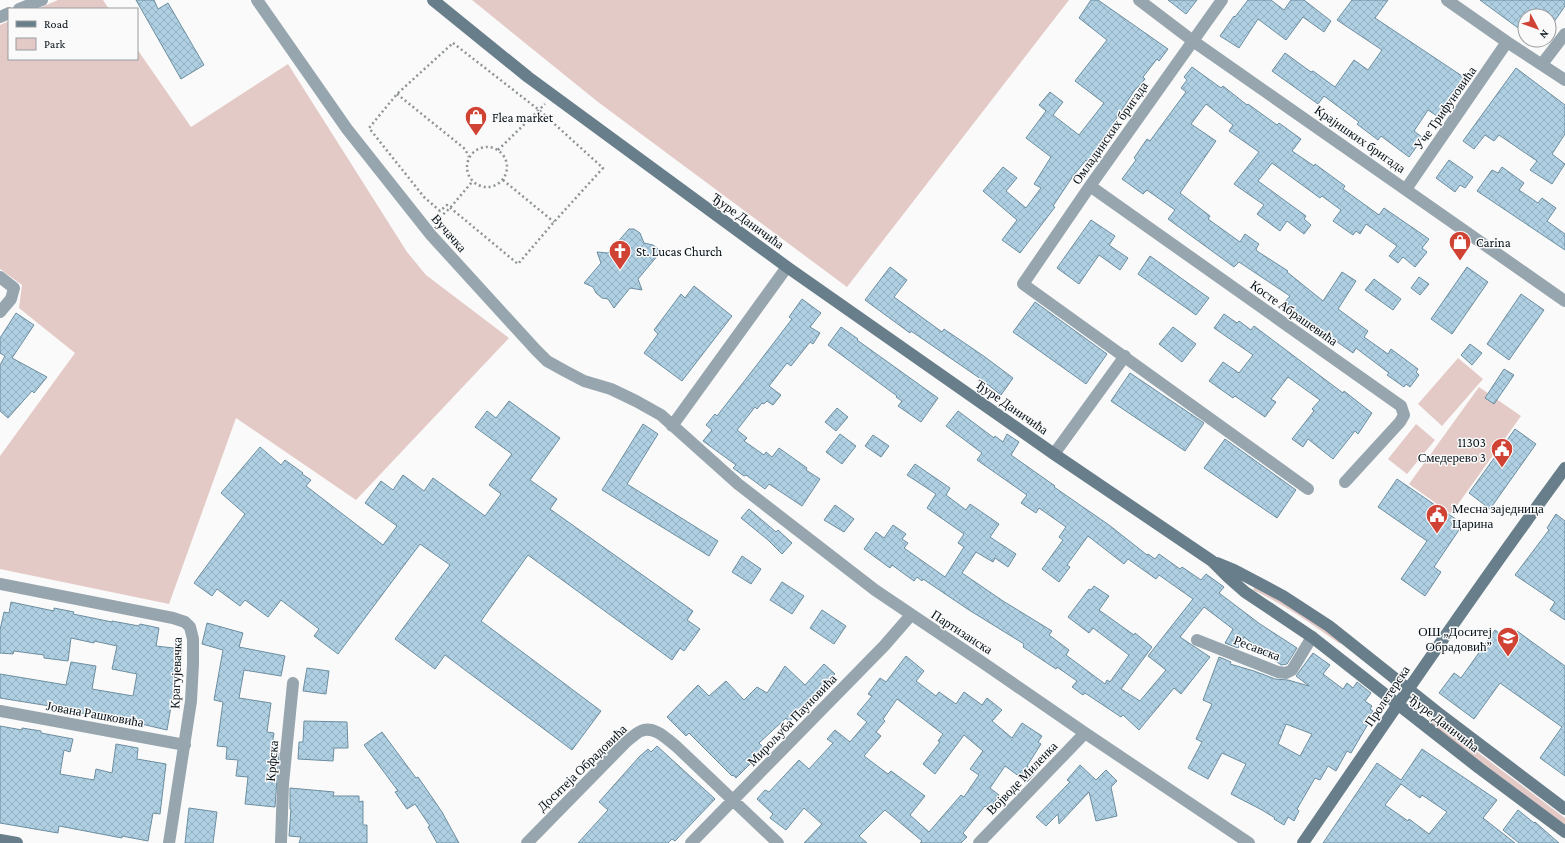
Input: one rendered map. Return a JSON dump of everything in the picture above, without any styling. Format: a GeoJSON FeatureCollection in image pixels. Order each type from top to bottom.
{"type":"FeatureCollection","features":[{"type":"Feature","properties":{"kind":"street"},"geometry":{"type":"LineString","coordinates":[[22,8],[42,0]]}},
{"type":"Feature","properties":{"kind":"street","name":"Вучачка"},"geometry":{"type":"LineString","coordinates":[[257,0],[347,129],[427,230],[510,323],[547,361],[584,380],[611,389],[651,408],[672,426]]}},
{"type":"Feature","properties":{"kind":"street","name":"Ђуре Даничића"},"geometry":{"type":"LineString","coordinates":[[433,0],[528,78],[787,267],[1054,454],[1212,561],[1244,575],[1283,596],[1329,626],[1408,689],[1565,809]]}},
{"type":"Feature","properties":{"kind":"street","name":"Крајишких бригада"},"geometry":{"type":"LineString","coordinates":[[1139,0],[1193,41],[1565,301]]}},
{"type":"Feature","properties":{"kind":"street","name":"Омладинских бригада"},"geometry":{"type":"LineString","coordinates":[[1125,356],[1023,284],[1090,186],[1222,0]]}},
{"type":"Feature","properties":{"kind":"street"},"geometry":{"type":"LineString","coordinates":[[1448,0],[1507,42],[1565,80]]}},
{"type":"Feature","properties":{"kind":"street"},"geometry":{"type":"LineString","coordinates":[[1542,64],[1565,34]]}},
{"type":"Feature","properties":{"kind":"street","name":"Уче Трифуновића"},"geometry":{"type":"LineString","coordinates":[[1406,189],[1507,42]]}},
{"type":"Feature","properties":{"kind":"street","name":"Косте Абрашевића"},"geometry":{"type":"LineString","coordinates":[[1090,186],[1400,406],[1404,415],[1400,422],[1345,482]]}},
{"type":"Feature","properties":{"kind":"street"},"geometry":{"type":"LineString","coordinates":[[672,426],[787,267]]}},
{"type":"Feature","properties":{"kind":"street"},"geometry":{"type":"LineString","coordinates":[[0,277],[14,288],[11,299],[0,312]]}},
{"type":"Feature","properties":{"kind":"street"},"geometry":{"type":"LineString","coordinates":[[1125,356],[1308,489]]}},
{"type":"Feature","properties":{"kind":"street","name":"Ђуре Даничића"},"geometry":{"type":"LineString","coordinates":[[1054,454],[1125,356]]}},
{"type":"Feature","properties":{"kind":"street","name":"Партизанска"},"geometry":{"type":"LineString","coordinates":[[672,426],[738,484],[875,590],[1249,843]]}},
{"type":"Feature","properties":{"kind":"street","name":"Пролетерска"},"geometry":{"type":"LineString","coordinates":[[1303,843],[1486,576],[1565,468]]}},
{"type":"Feature","properties":{"kind":"street","name":"Ђуре Даничића"},"geometry":{"type":"LineString","coordinates":[[1212,561],[1228,578],[1245,592],[1312,636],[1523,802],[1565,832]]}},
{"type":"Feature","properties":{"kind":"street","name":"Крагујевачка"},"geometry":{"type":"LineString","coordinates":[[0,584],[144,611],[184,622],[190,628],[193,639],[191,701],[169,843]]}},
{"type":"Feature","properties":{"kind":"street","name":"Мирољуба Пауновића"},"geometry":{"type":"LineString","coordinates":[[691,843],[884,646],[911,615]]}},
{"type":"Feature","properties":{"kind":"street","name":"Ресавска"},"geometry":{"type":"LineString","coordinates":[[1197,640],[1278,672],[1286,673],[1292,670],[1312,636]]}},
{"type":"Feature","properties":{"kind":"street","name":"Крфска"},"geometry":{"type":"LineString","coordinates":[[281,843],[283,784],[294,683]]}},
{"type":"Feature","properties":{"kind":"street","name":"Јована Рашковића"},"geometry":{"type":"LineString","coordinates":[[0,711],[185,745]]}},
{"type":"Feature","properties":{"kind":"street","name":"Доситеја Обрадовића"},"geometry":{"type":"LineString","coordinates":[[527,843],[626,742],[642,731],[651,730],[662,735],[677,747],[778,843]]}},
{"type":"Feature","properties":{"kind":"street","name":"Војводе Миленка"},"geometry":{"type":"LineString","coordinates":[[979,843],[1085,733]]}},
{"type":"Feature","properties":{"kind":"street"},"geometry":{"type":"LineString","coordinates":[[0,840],[17,843]]}},
{"type":"Feature","properties":{"kind":"path"},"geometry":{"type":"LineString","coordinates":[[453,43],[539,110],[603,168],[518,264],[447,205],[440,211],[424,197],[369,128],[397,94],[453,43]]}},
{"type":"Feature","properties":{"kind":"path"},"geometry":{"type":"LineString","coordinates":[[397,94],[465,149],[469,157]]}},
{"type":"Feature","properties":{"kind":"path"},"geometry":{"type":"LineString","coordinates":[[498,150],[539,110]]}},
{"type":"Feature","properties":{"kind":"path"},"geometry":{"type":"LineString","coordinates":[[486,146],[498,150],[506,160],[508,167],[503,180],[498,185],[485,188],[472,182],[466,170],[469,157],[474,152],[486,146]]}},
{"type":"Feature","properties":{"kind":"path"},"geometry":{"type":"LineString","coordinates":[[503,180],[554,222]]}},
{"type":"Feature","properties":{"kind":"path"},"geometry":{"type":"LineString","coordinates":[[427,230],[450,208],[472,182]]}},
{"type":"Feature","properties":{"kind":"green space"},"geometry":{"type":"Polygon","coordinates":[[[58,0],[103,0],[108,8],[39,8],[58,0]]]}},
{"type":"Feature","properties":{"kind":"green space"},"geometry":{"type":"Polygon","coordinates":[[[472,0],[1069,0],[847,287],[598,102],[472,0]]]}},
{"type":"Feature","properties":{"kind":"green space"},"geometry":{"type":"Polygon","coordinates":[[[8,21],[8,60],[138,60],[138,50],[191,127],[288,64],[407,252],[426,275],[509,338],[356,500],[236,418],[169,604],[0,569],[0,456],[75,353],[19,308],[22,285],[0,269],[0,25],[8,21]]]}},
{"type":"Feature","properties":{"kind":"green space"},"geometry":{"type":"Polygon","coordinates":[[[1458,358],[1483,379],[1442,426],[1418,404],[1458,358]]]}},
{"type":"Feature","properties":{"kind":"green space"},"geometry":{"type":"Polygon","coordinates":[[[1479,387],[1521,416],[1451,514],[1409,484],[1479,387]]]}},
{"type":"Feature","properties":{"kind":"green space"},"geometry":{"type":"Polygon","coordinates":[[[1416,424],[1435,440],[1407,474],[1388,459],[1416,424]]]}},
{"type":"Feature","properties":{"kind":"green space"},"geometry":{"type":"Polygon","coordinates":[[[1255,586],[1266,590],[1342,641],[1340,644],[1287,608],[1253,590],[1255,586]]]}},
{"type":"Feature","properties":{"kind":"green space"},"geometry":{"type":"Polygon","coordinates":[[[1431,717],[1565,818],[1565,825],[1427,722],[1431,717]]]}},
{"type":"Feature","properties":{"kind":"building"},"geometry":{"type":"Polygon","coordinates":[[[136,0],[154,0],[158,9],[168,3],[204,65],[181,79],[136,0]]]}},
{"type":"Feature","properties":{"kind":"building"},"geometry":{"type":"Polygon","coordinates":[[[1091,0],[1098,0],[1168,49],[1159,61],[1157,59],[1143,77],[1145,79],[1134,91],[1114,122],[1116,124],[1088,161],[1086,160],[1073,176],[1053,206],[1055,207],[1020,253],[1002,240],[1017,220],[983,191],[1003,167],[1017,178],[1006,191],[1026,208],[1041,188],[1034,184],[1051,157],[1026,138],[1046,111],[1039,105],[1050,92],[1063,102],[1053,115],[1079,135],[1104,103],[1075,81],[1107,40],[1079,18],[1091,0]]]}},
{"type":"Feature","properties":{"kind":"building"},"geometry":{"type":"Polygon","coordinates":[[[1168,0],[1197,0],[1186,14],[1168,0]]]}},
{"type":"Feature","properties":{"kind":"building"},"geometry":{"type":"Polygon","coordinates":[[[1248,0],[1271,0],[1284,10],[1291,0],[1304,0],[1331,21],[1324,32],[1303,17],[1286,40],[1258,19],[1239,48],[1220,36],[1234,16],[1235,17],[1248,0]]]}},
{"type":"Feature","properties":{"kind":"building"},"geometry":{"type":"Polygon","coordinates":[[[1352,0],[1388,0],[1375,18],[1465,78],[1437,116],[1428,110],[1414,131],[1423,138],[1409,157],[1381,136],[1378,140],[1357,124],[1359,122],[1324,96],[1318,104],[1272,71],[1285,53],[1335,87],[1354,60],[1368,70],[1382,50],[1337,20],[1352,0]]]}},
{"type":"Feature","properties":{"kind":"building"},"geometry":{"type":"Polygon","coordinates":[[[1480,0],[1565,0],[1565,6],[1557,18],[1557,8],[1517,8],[1517,27],[1480,0]]]}},
{"type":"Feature","properties":{"kind":"building"},"geometry":{"type":"Polygon","coordinates":[[[1192,67],[1221,88],[1223,86],[1247,105],[1248,104],[1277,125],[1279,123],[1301,139],[1292,151],[1314,166],[1315,164],[1345,186],[1343,189],[1379,215],[1384,208],[1429,239],[1422,248],[1427,252],[1415,267],[1403,257],[1398,263],[1389,256],[1397,246],[1366,224],[1360,234],[1356,231],[1353,235],[1333,221],[1341,210],[1322,196],[1320,198],[1272,163],[1258,181],[1306,216],[1304,219],[1311,225],[1304,234],[1287,221],[1280,231],[1257,214],[1264,205],[1234,184],[1259,152],[1229,131],[1233,125],[1206,104],[1191,124],[1216,141],[1180,193],[1210,216],[1208,219],[1240,242],[1245,234],[1259,244],[1256,249],[1257,251],[1288,271],[1287,272],[1323,301],[1342,272],[1356,281],[1338,309],[1368,331],[1364,337],[1388,354],[1391,349],[1418,369],[1416,372],[1419,375],[1410,387],[1406,384],[1404,387],[1387,375],[1389,373],[1356,348],[1353,353],[1299,315],[1298,316],[1283,304],[1290,296],[1239,262],[1234,267],[1168,219],[1175,210],[1147,190],[1143,194],[1122,179],[1136,160],[1134,158],[1147,139],[1150,141],[1186,92],[1181,88],[1187,80],[1184,77],[1192,67]]]}},
{"type":"Feature","properties":{"kind":"building"},"geometry":{"type":"Polygon","coordinates":[[[1516,68],[1565,105],[1565,134],[1552,154],[1565,164],[1552,184],[1530,170],[1537,161],[1499,135],[1494,141],[1485,135],[1474,149],[1463,141],[1516,68]]]}},
{"type":"Feature","properties":{"kind":"building"},"geometry":{"type":"Polygon","coordinates":[[[1449,160],[1473,177],[1465,188],[1460,185],[1455,192],[1436,178],[1449,160]]]}},
{"type":"Feature","properties":{"kind":"building"},"geometry":{"type":"Polygon","coordinates":[[[1502,167],[1524,183],[1519,190],[1538,203],[1542,198],[1556,208],[1547,221],[1565,234],[1565,250],[1477,191],[1492,170],[1498,173],[1502,167]]]}},
{"type":"Feature","properties":{"kind":"building"},"geometry":{"type":"Polygon","coordinates":[[[1091,220],[1115,236],[1109,245],[1128,258],[1120,270],[1099,255],[1079,284],[1057,268],[1091,220]]]}},
{"type":"Feature","properties":{"kind":"building","name":"St. Lucas Church"},"geometry":{"type":"Polygon","coordinates":[[[629,229],[634,229],[640,233],[644,243],[653,245],[658,249],[659,254],[638,279],[642,290],[630,288],[614,308],[608,299],[602,298],[596,293],[593,287],[584,283],[601,263],[597,252],[608,253],[629,229]]]}},
{"type":"Feature","properties":{"kind":"building"},"geometry":{"type":"Polygon","coordinates":[[[1150,256],[1209,298],[1196,315],[1138,274],[1150,256]]]}},
{"type":"Feature","properties":{"kind":"building"},"geometry":{"type":"Polygon","coordinates":[[[890,267],[907,280],[894,297],[942,332],[944,329],[1013,378],[1001,395],[978,377],[911,331],[910,333],[865,300],[890,267]]]}},
{"type":"Feature","properties":{"kind":"building"},"geometry":{"type":"Polygon","coordinates":[[[1467,267],[1488,282],[1452,334],[1431,319],[1467,267]]]}},
{"type":"Feature","properties":{"kind":"building"},"geometry":{"type":"Polygon","coordinates":[[[1419,277],[1429,284],[1420,295],[1411,288],[1419,277]]]}},
{"type":"Feature","properties":{"kind":"building"},"geometry":{"type":"Polygon","coordinates":[[[1374,279],[1401,299],[1393,310],[1365,290],[1374,279]]]}},
{"type":"Feature","properties":{"kind":"building"},"geometry":{"type":"Polygon","coordinates":[[[694,286],[732,316],[682,381],[644,353],[658,334],[654,330],[681,294],[685,298],[694,286]]]}},
{"type":"Feature","properties":{"kind":"building"},"geometry":{"type":"Polygon","coordinates":[[[1521,294],[1544,310],[1509,360],[1487,344],[1521,294]]]}},
{"type":"Feature","properties":{"kind":"building"},"geometry":{"type":"Polygon","coordinates":[[[802,299],[821,313],[810,327],[820,333],[813,344],[810,342],[791,366],[787,363],[769,386],[781,395],[773,405],[767,401],[764,404],[762,403],[757,409],[755,407],[737,430],[747,438],[744,441],[764,455],[766,452],[772,457],[779,448],[807,468],[806,470],[820,479],[802,506],[769,484],[765,489],[746,475],[744,476],[733,468],[736,465],[703,441],[712,430],[706,425],[715,414],[717,416],[792,319],[789,317],[802,299]]]}},
{"type":"Feature","properties":{"kind":"building"},"geometry":{"type":"Polygon","coordinates":[[[1035,302],[1107,354],[1086,384],[1013,332],[1035,302]]]}},
{"type":"Feature","properties":{"kind":"building"},"geometry":{"type":"Polygon","coordinates":[[[16,313],[34,325],[12,358],[47,377],[34,393],[32,391],[8,418],[0,411],[0,365],[5,356],[0,353],[0,338],[16,313]]]}},
{"type":"Feature","properties":{"kind":"building"},"geometry":{"type":"Polygon","coordinates":[[[1224,314],[1237,323],[1239,321],[1251,330],[1254,326],[1372,413],[1358,434],[1355,431],[1333,459],[1308,439],[1303,447],[1292,439],[1314,411],[1312,409],[1320,400],[1288,377],[1271,399],[1276,402],[1265,417],[1235,396],[1233,398],[1209,381],[1223,362],[1239,373],[1253,355],[1214,328],[1224,314]]]}},
{"type":"Feature","properties":{"kind":"building"},"geometry":{"type":"Polygon","coordinates":[[[841,327],[938,398],[921,422],[898,406],[902,401],[896,397],[897,396],[828,345],[841,327]]]}},
{"type":"Feature","properties":{"kind":"building"},"geometry":{"type":"Polygon","coordinates":[[[1173,327],[1196,344],[1182,362],[1159,344],[1173,327]]]}},
{"type":"Feature","properties":{"kind":"building"},"geometry":{"type":"Polygon","coordinates":[[[1470,344],[1482,353],[1472,365],[1461,355],[1470,344]]]}},
{"type":"Feature","properties":{"kind":"building"},"geometry":{"type":"Polygon","coordinates":[[[1504,369],[1514,375],[1494,404],[1485,398],[1504,369]]]}},
{"type":"Feature","properties":{"kind":"building"},"geometry":{"type":"Polygon","coordinates":[[[1130,373],[1204,423],[1185,451],[1111,401],[1130,373]]]}},
{"type":"Feature","properties":{"kind":"building"},"geometry":{"type":"Polygon","coordinates":[[[509,401],[560,438],[530,480],[557,499],[550,509],[693,611],[687,620],[700,629],[684,651],[680,648],[672,660],[528,555],[481,621],[601,711],[572,750],[445,655],[435,669],[395,639],[450,565],[420,544],[338,654],[314,636],[319,629],[281,600],[268,617],[245,600],[240,606],[217,589],[212,596],[194,583],[245,514],[221,493],[260,447],[281,465],[285,460],[303,473],[302,474],[311,480],[306,486],[383,545],[397,526],[365,503],[381,481],[393,490],[403,475],[424,491],[433,478],[485,516],[501,494],[489,485],[512,454],[475,427],[487,411],[496,418],[509,401]]]}},
{"type":"Feature","properties":{"kind":"building"},"geometry":{"type":"Polygon","coordinates":[[[837,408],[848,417],[836,431],[825,422],[837,408]]]}},
{"type":"Feature","properties":{"kind":"building"},"geometry":{"type":"Polygon","coordinates":[[[958,411],[994,438],[995,436],[1003,442],[1007,434],[1019,442],[1011,455],[1109,525],[1147,555],[1148,554],[1155,559],[1159,554],[1180,569],[1182,567],[1201,580],[1206,574],[1224,587],[1219,593],[1260,624],[1297,648],[1287,664],[1281,665],[1244,637],[1238,648],[1225,643],[1233,629],[1204,607],[1180,637],[1210,657],[1181,694],[1174,688],[1139,730],[1123,715],[1121,717],[1085,693],[1083,695],[1072,687],[1077,681],[1023,647],[1024,644],[923,579],[922,581],[917,577],[914,581],[892,565],[890,568],[864,549],[876,532],[884,538],[893,525],[906,534],[902,539],[908,543],[904,548],[945,577],[964,547],[958,543],[964,534],[927,508],[936,494],[907,475],[915,464],[950,488],[946,495],[966,510],[970,504],[999,524],[990,537],[1016,554],[1008,567],[995,558],[993,562],[976,552],[962,573],[1003,601],[1052,631],[1049,635],[1069,650],[1066,655],[1105,684],[1107,680],[1110,682],[1129,655],[1093,628],[1089,633],[1068,617],[1089,589],[1091,590],[1094,586],[1109,596],[1099,610],[1134,635],[1135,633],[1152,647],[1121,689],[1140,701],[1166,670],[1148,656],[1193,599],[1159,575],[1156,579],[1128,559],[1124,564],[1088,536],[1067,565],[1070,567],[1059,582],[1042,569],[1063,540],[1059,537],[1066,527],[1039,508],[1036,513],[1021,503],[1027,495],[977,460],[982,453],[946,426],[958,411]]]}},
{"type":"Feature","properties":{"kind":"building"},"geometry":{"type":"Polygon","coordinates":[[[643,424],[658,434],[627,484],[718,541],[709,556],[602,490],[643,424]]]}},
{"type":"Feature","properties":{"kind":"building","name":"11303 Смедерево 3"},"geometry":{"type":"Polygon","coordinates":[[[1515,429],[1536,444],[1490,509],[1469,493],[1515,429]]]}},
{"type":"Feature","properties":{"kind":"building"},"geometry":{"type":"Polygon","coordinates":[[[840,434],[856,446],[842,464],[826,452],[840,434]]]}},
{"type":"Feature","properties":{"kind":"building"},"geometry":{"type":"Polygon","coordinates":[[[873,435],[889,446],[881,457],[865,446],[873,435]]]}},
{"type":"Feature","properties":{"kind":"building"},"geometry":{"type":"Polygon","coordinates":[[[1225,439],[1296,490],[1277,518],[1204,468],[1225,439]]]}},
{"type":"Feature","properties":{"kind":"building","name":"Месна заједница Царина"},"geometry":{"type":"Polygon","coordinates":[[[1397,479],[1463,524],[1434,567],[1441,572],[1425,596],[1401,579],[1427,541],[1378,507],[1397,479]]]}},
{"type":"Feature","properties":{"kind":"building"},"geometry":{"type":"Polygon","coordinates":[[[835,505],[854,519],[844,532],[824,520],[835,505]]]}},
{"type":"Feature","properties":{"kind":"building"},"geometry":{"type":"Polygon","coordinates":[[[749,509],[776,532],[778,530],[792,543],[782,554],[768,540],[741,518],[749,509]]]}},
{"type":"Feature","properties":{"kind":"building"},"geometry":{"type":"Polygon","coordinates":[[[1556,514],[1565,521],[1565,620],[1550,610],[1555,602],[1515,575],[1549,530],[1547,528],[1556,514]]]}},
{"type":"Feature","properties":{"kind":"building"},"geometry":{"type":"Polygon","coordinates":[[[742,556],[761,569],[751,584],[732,572],[742,556]]]}},
{"type":"Feature","properties":{"kind":"building"},"geometry":{"type":"Polygon","coordinates":[[[782,582],[804,596],[792,614],[770,600],[782,582]]]}},
{"type":"Feature","properties":{"kind":"building"},"geometry":{"type":"Polygon","coordinates":[[[11,602],[54,611],[54,608],[74,612],[73,614],[112,622],[139,626],[140,624],[159,628],[156,646],[182,649],[179,675],[177,675],[177,678],[176,677],[167,730],[120,719],[61,710],[62,708],[0,698],[0,674],[66,685],[71,662],[96,666],[92,689],[133,696],[137,674],[112,669],[117,646],[94,641],[94,643],[71,638],[68,661],[44,658],[44,655],[14,651],[13,654],[0,653],[0,630],[4,612],[9,613],[11,602]]]}},
{"type":"Feature","properties":{"kind":"building"},"geometry":{"type":"Polygon","coordinates":[[[822,610],[846,626],[834,644],[810,628],[822,610]]]}},
{"type":"Feature","properties":{"kind":"building"},"geometry":{"type":"Polygon","coordinates":[[[207,623],[243,633],[239,647],[285,656],[281,676],[244,670],[239,698],[271,703],[267,732],[274,733],[271,752],[279,753],[275,807],[245,804],[248,777],[236,776],[238,760],[226,759],[227,747],[217,746],[223,702],[214,700],[223,650],[202,644],[207,623]]]}},
{"type":"Feature","properties":{"kind":"building"},"geometry":{"type":"Polygon","coordinates":[[[1495,630],[1510,641],[1517,631],[1565,666],[1565,776],[1540,758],[1562,727],[1500,683],[1474,719],[1439,693],[1454,673],[1461,678],[1495,630]]]}},
{"type":"Feature","properties":{"kind":"building"},"geometry":{"type":"Polygon","coordinates":[[[1313,653],[1330,665],[1323,674],[1343,689],[1347,683],[1353,688],[1357,682],[1371,693],[1365,701],[1372,706],[1370,709],[1373,711],[1365,722],[1368,724],[1351,753],[1347,751],[1336,771],[1328,766],[1320,780],[1315,778],[1297,809],[1299,811],[1294,821],[1288,817],[1284,825],[1262,810],[1231,794],[1246,764],[1222,753],[1208,779],[1188,768],[1202,742],[1196,739],[1212,704],[1203,700],[1219,657],[1231,662],[1230,664],[1275,679],[1288,680],[1309,686],[1296,676],[1313,653]],[[1286,724],[1278,744],[1300,756],[1312,734],[1286,724]]]}},
{"type":"Feature","properties":{"kind":"building"},"geometry":{"type":"Polygon","coordinates":[[[906,656],[924,671],[916,681],[936,696],[939,692],[956,704],[964,692],[982,705],[987,698],[1002,710],[992,721],[1012,738],[1022,723],[1042,736],[1038,742],[1041,744],[1027,766],[1035,773],[1027,782],[1005,766],[990,788],[999,795],[990,809],[985,806],[963,833],[967,837],[961,843],[920,843],[922,841],[885,810],[859,836],[867,843],[804,843],[822,824],[804,808],[786,830],[770,818],[773,814],[757,799],[765,790],[769,792],[799,760],[809,769],[833,743],[827,739],[835,730],[850,742],[867,722],[857,714],[872,696],[868,694],[880,678],[886,682],[906,656]],[[897,699],[883,719],[885,721],[876,732],[881,736],[864,756],[888,774],[891,771],[925,796],[910,815],[929,832],[961,795],[964,797],[979,775],[970,769],[983,751],[964,735],[935,774],[923,764],[940,742],[938,741],[943,734],[897,699]]]}},
{"type":"Feature","properties":{"kind":"building"},"geometry":{"type":"Polygon","coordinates":[[[824,664],[835,674],[789,722],[786,718],[759,743],[767,751],[758,760],[756,758],[736,778],[733,775],[732,776],[689,733],[686,736],[667,717],[698,685],[709,696],[726,681],[744,700],[757,687],[767,693],[785,666],[805,685],[824,664]]]}},
{"type":"Feature","properties":{"kind":"building"},"geometry":{"type":"Polygon","coordinates":[[[307,668],[329,671],[326,694],[303,691],[307,668]]]}},
{"type":"Feature","properties":{"kind":"building"},"geometry":{"type":"Polygon","coordinates":[[[304,721],[347,722],[348,748],[334,748],[333,761],[298,759],[299,742],[303,742],[304,721]]]}},
{"type":"Feature","properties":{"kind":"building"},"geometry":{"type":"Polygon","coordinates":[[[0,726],[22,730],[22,728],[41,731],[41,733],[73,739],[70,752],[64,750],[60,774],[94,780],[96,769],[112,773],[116,744],[138,748],[137,759],[166,764],[160,814],[153,813],[148,841],[122,836],[122,838],[59,826],[58,833],[0,823],[0,726]]]}},
{"type":"Feature","properties":{"kind":"building"},"geometry":{"type":"Polygon","coordinates":[[[382,732],[416,778],[418,777],[442,812],[459,843],[437,843],[428,827],[430,826],[415,804],[407,809],[395,792],[398,791],[364,745],[382,732]]]}},
{"type":"Feature","properties":{"kind":"building"},"geometry":{"type":"Polygon","coordinates":[[[657,746],[715,799],[675,841],[672,839],[668,843],[578,843],[608,810],[599,802],[639,757],[648,749],[651,752],[657,746]]]}},
{"type":"Feature","properties":{"kind":"building"},"geometry":{"type":"Polygon","coordinates":[[[1422,749],[1497,800],[1483,818],[1515,843],[1323,843],[1377,763],[1401,780],[1422,749]],[[1401,784],[1385,805],[1408,821],[1409,819],[1429,834],[1447,812],[1422,795],[1420,798],[1401,784]]]}},
{"type":"Feature","properties":{"kind":"building"},"geometry":{"type":"Polygon","coordinates":[[[1080,765],[1096,780],[1106,770],[1117,781],[1111,787],[1117,816],[1096,821],[1089,792],[1059,824],[1058,814],[1046,826],[1036,817],[1070,782],[1067,780],[1080,765]]]}},
{"type":"Feature","properties":{"kind":"building"},"geometry":{"type":"Polygon","coordinates":[[[290,788],[334,792],[333,796],[359,796],[359,802],[363,801],[363,825],[367,825],[367,843],[299,843],[301,837],[289,836],[291,809],[290,788]]]}},
{"type":"Feature","properties":{"kind":"building"},"geometry":{"type":"Polygon","coordinates":[[[189,808],[217,812],[213,843],[185,843],[189,808]]]}},
{"type":"Feature","properties":{"kind":"building"},"geometry":{"type":"Polygon","coordinates":[[[1518,810],[1534,823],[1535,822],[1559,843],[1519,843],[1503,830],[1518,810]]]}},
{"type":"Feature","properties":{"kind":"place","name":"Flea market"},"geometry":{"type":"Point","coordinates":[476,136]}},
{"type":"Feature","properties":{"kind":"place","name":"Carina"},"geometry":{"type":"Point","coordinates":[1460,262]}},
{"type":"Feature","properties":{"kind":"place","name":"St. Lucas Church"},"geometry":{"type":"Point","coordinates":[620,270]}},
{"type":"Feature","properties":{"kind":"place","name":"11303 Смедерево 3"},"geometry":{"type":"Point","coordinates":[1502,468]}},
{"type":"Feature","properties":{"kind":"place","name":"Месна заједница Царина"},"geometry":{"type":"Point","coordinates":[1437,534]}},
{"type":"Feature","properties":{"kind":"place","name":"ОШ „Доситеј Обрадовић”"},"geometry":{"type":"Point","coordinates":[1508,658]}}]}
